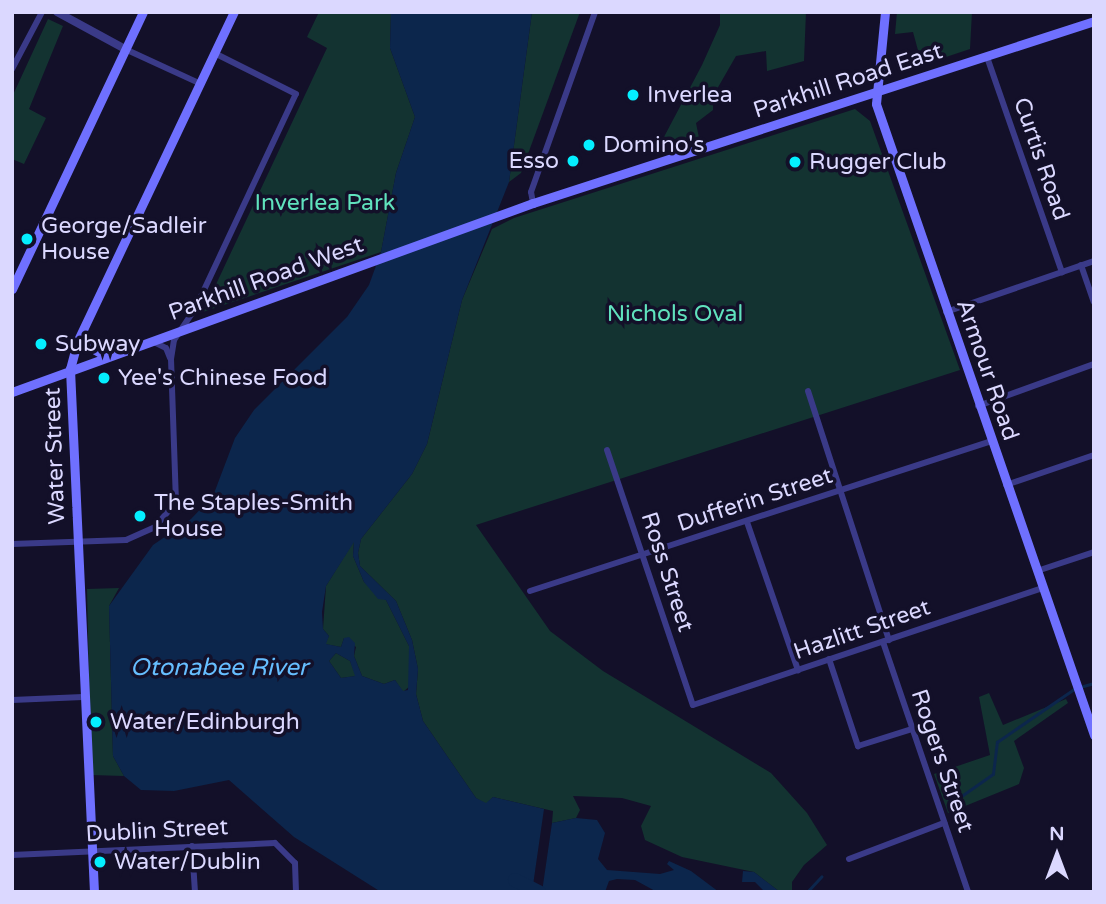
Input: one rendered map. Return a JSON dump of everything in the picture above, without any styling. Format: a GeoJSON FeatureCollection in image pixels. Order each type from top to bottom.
{"type":"FeatureCollection","features":[{"type":"Feature","properties":{"kind":"main road"},"geometry":{"type":"LineString","coordinates":[[12,289],[143,12]]}},
{"type":"Feature","properties":{"kind":"main road","name":"Water Street"},"geometry":{"type":"LineString","coordinates":[[94,892],[83,697],[71,369],[78,340],[234,12]]}},
{"type":"Feature","properties":{"kind":"main road","name":"Armour Road"},"geometry":{"type":"LineString","coordinates":[[885,12],[876,91],[946,312],[1094,735]]}},
{"type":"Feature","properties":{"kind":"main road","name":"Parkhill Road East"},"geometry":{"type":"LineString","coordinates":[[533,203],[1094,21]]}},
{"type":"Feature","properties":{"kind":"main road","name":"Parkhill Road West"},"geometry":{"type":"LineString","coordinates":[[12,392],[533,203]]}},
{"type":"Feature","properties":{"kind":"main road"},"geometry":{"type":"LineString","coordinates":[[78,340],[106,356]]}},
{"type":"Feature","properties":{"kind":"street"},"geometry":{"type":"LineString","coordinates":[[12,69],[42,12]]}},
{"type":"Feature","properties":{"kind":"street"},"geometry":{"type":"LineString","coordinates":[[57,12],[125,49],[201,84]]}},
{"type":"Feature","properties":{"kind":"street"},"geometry":{"type":"LineString","coordinates":[[533,203],[530,192],[594,12]]}},
{"type":"Feature","properties":{"kind":"street"},"geometry":{"type":"LineString","coordinates":[[12,544],[126,540],[155,527],[176,502],[171,359],[177,332],[196,307],[296,94],[214,54]]}},
{"type":"Feature","properties":{"kind":"street","name":"Curtis Road"},"geometry":{"type":"LineString","coordinates":[[987,57],[1062,272]]}},
{"type":"Feature","properties":{"kind":"street"},"geometry":{"type":"LineString","coordinates":[[946,312],[1094,261]]}},
{"type":"Feature","properties":{"kind":"street"},"geometry":{"type":"LineString","coordinates":[[1081,265],[1094,302]]}},
{"type":"Feature","properties":{"kind":"street"},"geometry":{"type":"LineString","coordinates":[[196,307],[209,320]]}},
{"type":"Feature","properties":{"kind":"street"},"geometry":{"type":"LineString","coordinates":[[149,342],[166,348],[171,359]]}},
{"type":"Feature","properties":{"kind":"street"},"geometry":{"type":"LineString","coordinates":[[978,405],[1094,363]]}},
{"type":"Feature","properties":{"kind":"street","name":"Rogers Street"},"geometry":{"type":"LineString","coordinates":[[808,391],[912,729],[968,892]]}},
{"type":"Feature","properties":{"kind":"street","name":"Dufferin Street"},"geometry":{"type":"LineString","coordinates":[[530,591],[991,441]]}},
{"type":"Feature","properties":{"kind":"street","name":"Ross Street"},"geometry":{"type":"LineString","coordinates":[[607,450],[693,705]]}},
{"type":"Feature","properties":{"kind":"street"},"geometry":{"type":"LineString","coordinates":[[1006,485],[1094,455]]}},
{"type":"Feature","properties":{"kind":"street"},"geometry":{"type":"LineString","coordinates":[[747,522],[798,670]]}},
{"type":"Feature","properties":{"kind":"street"},"geometry":{"type":"LineString","coordinates":[[1037,572],[1094,552]]}},
{"type":"Feature","properties":{"kind":"street","name":"Hazlitt Street"},"geometry":{"type":"LineString","coordinates":[[693,705],[1042,587]]}},
{"type":"Feature","properties":{"kind":"street"},"geometry":{"type":"LineString","coordinates":[[829,659],[858,746],[912,729]]}},
{"type":"Feature","properties":{"kind":"street"},"geometry":{"type":"LineString","coordinates":[[12,699],[83,697]]}},
{"type":"Feature","properties":{"kind":"street"},"geometry":{"type":"LineString","coordinates":[[849,859],[944,823]]}},
{"type":"Feature","properties":{"kind":"street","name":"Dublin Street"},"geometry":{"type":"LineString","coordinates":[[12,855],[275,843],[295,863],[296,892]]}},
{"type":"Feature","properties":{"kind":"street"},"geometry":{"type":"LineString","coordinates":[[192,846],[195,892]]}},
{"type":"Feature","properties":{"kind":"green space","name":"Inverlea Park"},"geometry":{"type":"Polygon","coordinates":[[[319,12],[391,12],[390,48],[415,117],[396,173],[381,252],[203,312],[327,48],[307,37],[319,12]]]}},
{"type":"Feature","properties":{"kind":"green space"},"geometry":{"type":"Polygon","coordinates":[[[532,12],[580,12],[521,173],[509,182],[532,12]]]}},
{"type":"Feature","properties":{"kind":"green space"},"geometry":{"type":"Polygon","coordinates":[[[720,12],[806,12],[804,61],[767,71],[766,51],[736,56],[713,96],[713,110],[696,123],[699,138],[656,152],[702,65],[720,25],[720,12]]]}},
{"type":"Feature","properties":{"kind":"green space"},"geometry":{"type":"Polygon","coordinates":[[[897,12],[972,12],[970,49],[922,65],[913,32],[895,34],[897,12]]]}},
{"type":"Feature","properties":{"kind":"green space"},"geometry":{"type":"Polygon","coordinates":[[[48,19],[63,26],[29,109],[46,118],[24,164],[12,159],[12,97],[48,19]]]}},
{"type":"Feature","properties":{"kind":"green space","name":"Nichols Oval"},"geometry":{"type":"Polygon","coordinates":[[[855,109],[870,121],[960,370],[476,525],[550,631],[603,671],[771,773],[807,813],[827,845],[804,865],[792,882],[792,892],[780,892],[754,872],[682,857],[645,840],[641,826],[651,806],[622,798],[573,796],[580,810],[576,818],[552,823],[553,811],[493,797],[486,804],[476,798],[423,721],[416,694],[418,669],[412,640],[396,601],[360,566],[358,553],[361,539],[412,474],[427,444],[462,300],[492,229],[514,218],[855,109]]]}},
{"type":"Feature","properties":{"kind":"green space"},"geometry":{"type":"Polygon","coordinates":[[[354,541],[353,556],[364,582],[386,600],[409,646],[410,686],[403,692],[395,680],[384,684],[362,676],[354,656],[356,647],[344,638],[341,647],[325,644],[329,636],[323,629],[326,586],[354,541]]]}},
{"type":"Feature","properties":{"kind":"green space"},"geometry":{"type":"Polygon","coordinates":[[[119,588],[109,606],[113,756],[124,776],[91,775],[87,589],[119,588]]]}},
{"type":"Feature","properties":{"kind":"green space"},"geometry":{"type":"Polygon","coordinates":[[[336,653],[350,661],[356,676],[341,678],[329,661],[336,653]]]}},
{"type":"Feature","properties":{"kind":"green space"},"geometry":{"type":"Polygon","coordinates":[[[989,693],[1003,725],[1066,699],[1068,703],[1014,741],[1024,768],[1019,784],[948,813],[934,774],[990,755],[979,697],[989,693]]]}},
{"type":"Feature","properties":{"kind":"water","name":"Otonabee River"},"geometry":{"type":"Polygon","coordinates":[[[391,12],[532,12],[509,182],[462,300],[427,444],[412,474],[361,539],[358,553],[360,566],[396,601],[412,640],[418,669],[416,694],[423,721],[476,798],[486,803],[493,797],[544,809],[532,892],[381,892],[294,837],[229,780],[174,791],[141,790],[124,776],[113,756],[109,606],[153,545],[191,519],[213,496],[235,438],[254,410],[347,317],[369,285],[381,252],[396,173],[415,117],[390,48],[391,12]],[[354,542],[326,586],[322,612],[323,629],[329,636],[326,644],[341,647],[344,638],[349,637],[355,643],[354,656],[362,676],[384,684],[395,680],[403,691],[408,690],[409,646],[386,600],[378,599],[364,582],[353,556],[354,542]],[[336,653],[329,661],[341,678],[355,676],[350,661],[336,653]]]}},
{"type":"Feature","properties":{"kind":"water"},"geometry":{"type":"Polygon","coordinates":[[[576,818],[597,820],[605,833],[598,859],[607,870],[660,874],[674,870],[667,864],[669,861],[691,871],[719,892],[657,892],[635,880],[617,879],[609,881],[605,892],[542,892],[552,823],[576,818]]]}},
{"type":"Feature","properties":{"kind":"water"},"geometry":{"type":"Polygon","coordinates":[[[743,871],[754,872],[780,892],[765,892],[755,882],[742,882],[743,871]]]}},
{"type":"Feature","properties":{"kind":"waterway"},"geometry":{"type":"LineString","coordinates":[[1080,687],[1094,683]]}},
{"type":"Feature","properties":{"kind":"waterway"},"geometry":{"type":"LineString","coordinates":[[960,797],[993,774],[997,742],[1074,689]]}},
{"type":"Feature","properties":{"kind":"waterway"},"geometry":{"type":"LineString","coordinates":[[807,892],[821,877]]}},
{"type":"Feature","properties":{"kind":"waterway","name":"Otonabee River"},"geometry":{"type":"LineString","coordinates":[[515,880],[539,892]]}},
{"type":"Feature","properties":{"kind":"place","name":"Inverlea"},"geometry":{"type":"Point","coordinates":[633,95]}},
{"type":"Feature","properties":{"kind":"place","name":"Domino's"},"geometry":{"type":"Point","coordinates":[589,145]}},
{"type":"Feature","properties":{"kind":"place","name":"Esso"},"geometry":{"type":"Point","coordinates":[573,161]}},
{"type":"Feature","properties":{"kind":"place","name":"Rugger Club"},"geometry":{"type":"Point","coordinates":[795,162]}},
{"type":"Feature","properties":{"kind":"place","name":"George/Sadleir House"},"geometry":{"type":"Point","coordinates":[27,239]}},
{"type":"Feature","properties":{"kind":"place","name":"Subway"},"geometry":{"type":"Point","coordinates":[41,344]}},
{"type":"Feature","properties":{"kind":"place","name":"Yee's Chinese Food"},"geometry":{"type":"Point","coordinates":[104,378]}},
{"type":"Feature","properties":{"kind":"place","name":"The Staples-Smith House"},"geometry":{"type":"Point","coordinates":[140,516]}},
{"type":"Feature","properties":{"kind":"place","name":"Water/Edinburgh"},"geometry":{"type":"Point","coordinates":[96,722]}},
{"type":"Feature","properties":{"kind":"place","name":"Water/Dublin"},"geometry":{"type":"Point","coordinates":[100,862]}}]}
